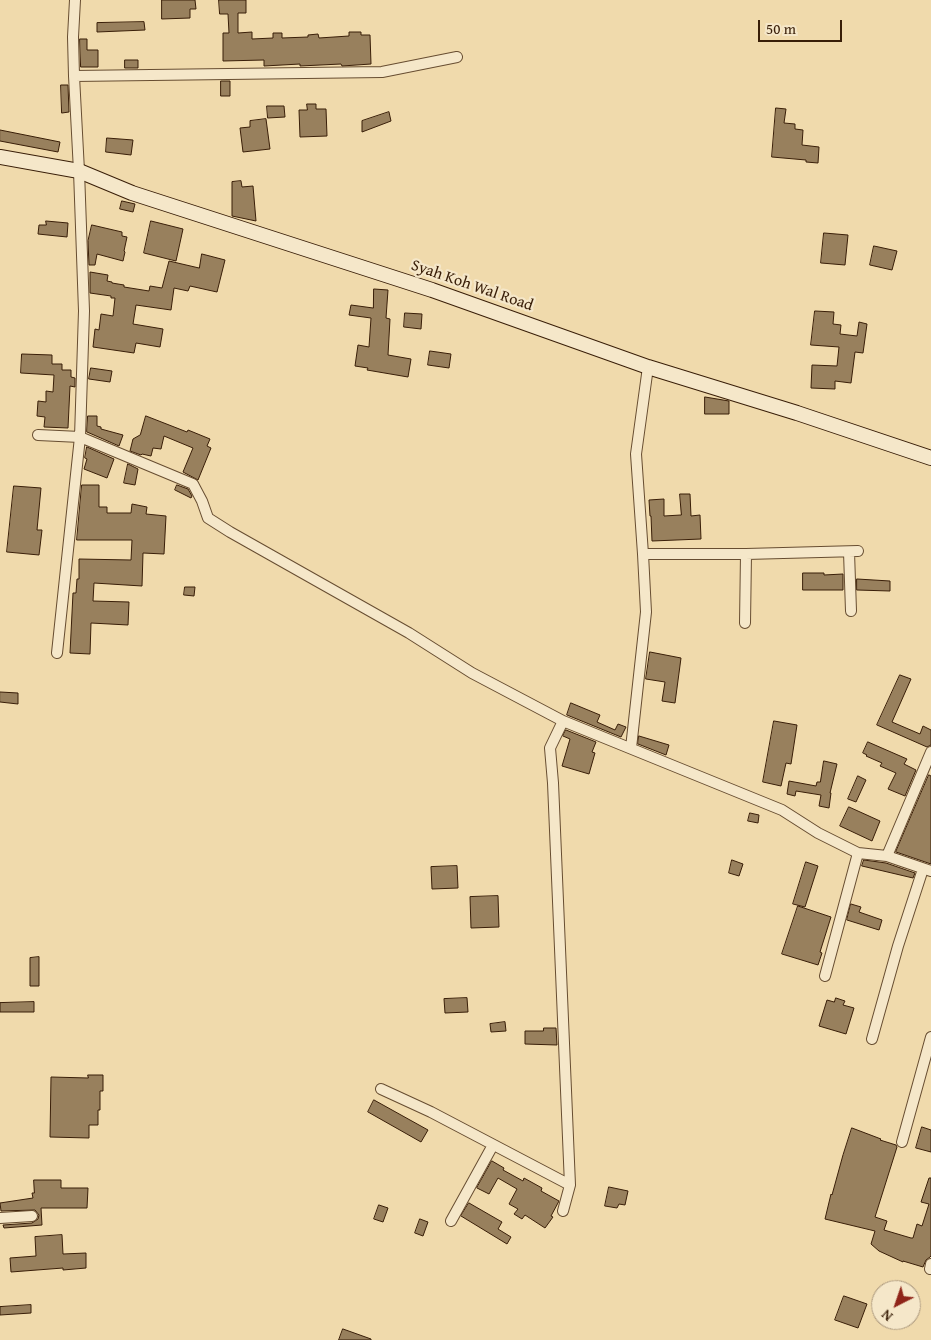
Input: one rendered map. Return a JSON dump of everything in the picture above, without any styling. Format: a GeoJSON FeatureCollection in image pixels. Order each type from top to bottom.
{"type":"FeatureCollection","features":[{"type":"Feature","properties":{"kind":"street"},"geometry":{"type":"LineString","coordinates":[[57,653],[80,437],[84,311],[74,76],[73,37],[75,0]]}},
{"type":"Feature","properties":{"kind":"street"},"geometry":{"type":"LineString","coordinates":[[74,76],[382,72],[457,58]]}},
{"type":"Feature","properties":{"kind":"street","name":"Syah Koh Wal Road"},"geometry":{"type":"LineString","coordinates":[[0,157],[79,171],[132,193],[432,290],[648,366],[931,458]]}},
{"type":"Feature","properties":{"kind":"street"},"geometry":{"type":"LineString","coordinates":[[631,748],[646,612],[636,454],[648,366]]}},
{"type":"Feature","properties":{"kind":"street"},"geometry":{"type":"LineString","coordinates":[[38,435],[80,437],[192,484],[202,501],[208,518],[409,633],[472,673],[563,721],[782,810],[818,833],[858,853],[887,856],[927,870],[898,946],[872,1039]]}},
{"type":"Feature","properties":{"kind":"street"},"geometry":{"type":"LineString","coordinates":[[643,554],[854,552],[851,611]]}},
{"type":"Feature","properties":{"kind":"street"},"geometry":{"type":"LineString","coordinates":[[745,623],[746,554]]}},
{"type":"Feature","properties":{"kind":"street"},"geometry":{"type":"LineString","coordinates":[[563,721],[550,748],[554,792],[570,1185],[563,1211]]}},
{"type":"Feature","properties":{"kind":"street"},"geometry":{"type":"LineString","coordinates":[[887,856],[931,752]]}},
{"type":"Feature","properties":{"kind":"street"},"geometry":{"type":"LineString","coordinates":[[825,976],[858,853]]}},
{"type":"Feature","properties":{"kind":"street"},"geometry":{"type":"LineString","coordinates":[[902,1142],[931,1037]]}},
{"type":"Feature","properties":{"kind":"street"},"geometry":{"type":"LineString","coordinates":[[381,1089],[431,1112],[570,1185]]}},
{"type":"Feature","properties":{"kind":"street"},"geometry":{"type":"LineString","coordinates":[[451,1221],[493,1145]]}},
{"type":"Feature","properties":{"kind":"street"},"geometry":{"type":"LineString","coordinates":[[0,1218],[32,1216]]}},
{"type":"Feature","properties":{"kind":"building"},"geometry":{"type":"Polygon","coordinates":[[[162,0],[195,0],[196,9],[190,9],[190,18],[162,19],[162,0]]]}},
{"type":"Feature","properties":{"kind":"building"},"geometry":{"type":"Polygon","coordinates":[[[219,0],[246,0],[246,13],[238,13],[238,33],[252,32],[252,39],[273,38],[273,33],[282,33],[282,38],[308,37],[308,35],[318,34],[319,38],[349,36],[349,32],[361,32],[361,35],[370,35],[371,64],[264,66],[264,60],[223,61],[223,33],[229,33],[228,14],[220,14],[219,0]]]}},
{"type":"Feature","properties":{"kind":"building"},"geometry":{"type":"Polygon","coordinates":[[[144,22],[145,30],[97,32],[97,23],[144,22]]]}},
{"type":"Feature","properties":{"kind":"building"},"geometry":{"type":"Polygon","coordinates":[[[80,39],[87,39],[87,50],[98,50],[98,67],[81,67],[80,39]]]}},
{"type":"Feature","properties":{"kind":"building"},"geometry":{"type":"Polygon","coordinates":[[[125,60],[138,60],[138,68],[125,68],[125,60]]]}},
{"type":"Feature","properties":{"kind":"building"},"geometry":{"type":"Polygon","coordinates":[[[221,81],[230,81],[230,96],[221,96],[221,81]]]}},
{"type":"Feature","properties":{"kind":"building"},"geometry":{"type":"Polygon","coordinates":[[[61,85],[68,85],[69,112],[62,113],[61,85]]]}},
{"type":"Feature","properties":{"kind":"building"},"geometry":{"type":"Polygon","coordinates":[[[307,104],[316,104],[316,109],[326,109],[327,136],[300,137],[299,110],[307,110],[307,104]]]}},
{"type":"Feature","properties":{"kind":"building"},"geometry":{"type":"Polygon","coordinates":[[[267,106],[284,106],[285,117],[268,118],[267,106]]]}},
{"type":"Feature","properties":{"kind":"building"},"geometry":{"type":"Polygon","coordinates":[[[776,108],[786,109],[784,123],[795,124],[795,129],[803,130],[802,145],[819,147],[818,163],[772,157],[776,108]]]}},
{"type":"Feature","properties":{"kind":"building"},"geometry":{"type":"Polygon","coordinates":[[[389,112],[391,121],[362,132],[362,121],[389,112]]]}},
{"type":"Feature","properties":{"kind":"building"},"geometry":{"type":"Polygon","coordinates":[[[266,119],[270,149],[243,152],[240,128],[250,127],[250,121],[266,119]]]}},
{"type":"Feature","properties":{"kind":"building"},"geometry":{"type":"Polygon","coordinates":[[[0,130],[60,142],[58,152],[0,141],[0,130]]]}},
{"type":"Feature","properties":{"kind":"building"},"geometry":{"type":"Polygon","coordinates":[[[107,138],[133,140],[131,155],[106,152],[107,138]]]}},
{"type":"Feature","properties":{"kind":"building"},"geometry":{"type":"Polygon","coordinates":[[[241,181],[242,187],[253,186],[256,221],[232,216],[232,182],[241,181]]]}},
{"type":"Feature","properties":{"kind":"building"},"geometry":{"type":"Polygon","coordinates":[[[122,201],[135,204],[133,212],[120,209],[122,201]]]}},
{"type":"Feature","properties":{"kind":"building"},"geometry":{"type":"Polygon","coordinates":[[[46,221],[68,223],[67,237],[38,234],[39,225],[46,225],[46,221]]]}},
{"type":"Feature","properties":{"kind":"building"},"geometry":{"type":"Polygon","coordinates":[[[151,221],[183,229],[176,261],[144,253],[151,221]]]}},
{"type":"Feature","properties":{"kind":"building"},"geometry":{"type":"Polygon","coordinates":[[[92,225],[122,232],[122,236],[127,237],[123,261],[97,254],[95,265],[89,265],[88,241],[92,225]]]}},
{"type":"Feature","properties":{"kind":"building"},"geometry":{"type":"Polygon","coordinates":[[[824,233],[848,235],[845,265],[821,263],[824,233]]]}},
{"type":"Feature","properties":{"kind":"building"},"geometry":{"type":"Polygon","coordinates":[[[874,246],[897,251],[892,270],[870,265],[874,246]]]}},
{"type":"Feature","properties":{"kind":"building"},"geometry":{"type":"Polygon","coordinates":[[[202,254],[225,260],[217,292],[190,286],[188,291],[174,288],[171,310],[136,305],[133,324],[163,329],[160,347],[136,343],[134,353],[93,347],[95,329],[99,330],[101,314],[113,316],[115,298],[90,293],[90,272],[108,275],[107,281],[124,285],[124,287],[149,291],[150,286],[162,288],[169,261],[199,268],[202,254]]]}},
{"type":"Feature","properties":{"kind":"building"},"geometry":{"type":"Polygon","coordinates":[[[374,289],[388,290],[386,318],[390,319],[388,355],[411,359],[408,377],[355,366],[358,345],[369,347],[371,318],[349,315],[351,305],[373,308],[374,289]]]}},
{"type":"Feature","properties":{"kind":"building"},"geometry":{"type":"Polygon","coordinates":[[[815,311],[834,312],[833,324],[841,325],[840,334],[857,336],[859,322],[867,324],[863,353],[855,352],[851,383],[835,381],[835,389],[811,388],[812,365],[837,366],[839,347],[811,345],[815,311]]]}},
{"type":"Feature","properties":{"kind":"building"},"geometry":{"type":"Polygon","coordinates":[[[405,313],[422,314],[421,329],[404,327],[405,313]]]}},
{"type":"Feature","properties":{"kind":"building"},"geometry":{"type":"Polygon","coordinates":[[[430,351],[451,354],[449,368],[428,365],[430,351]]]}},
{"type":"Feature","properties":{"kind":"building"},"geometry":{"type":"Polygon","coordinates":[[[22,354],[52,355],[52,364],[62,364],[62,370],[71,370],[71,377],[75,378],[75,387],[70,386],[68,428],[44,427],[45,417],[37,416],[38,401],[46,402],[46,391],[53,392],[54,375],[21,373],[22,354]]]}},
{"type":"Feature","properties":{"kind":"building"},"geometry":{"type":"Polygon","coordinates":[[[91,368],[112,371],[110,382],[89,379],[91,368]]]}},
{"type":"Feature","properties":{"kind":"building"},"geometry":{"type":"Polygon","coordinates":[[[705,397],[729,401],[729,414],[705,414],[705,397]]]}},
{"type":"Feature","properties":{"kind":"building"},"geometry":{"type":"Polygon","coordinates":[[[88,416],[97,416],[97,426],[101,427],[101,429],[123,435],[119,446],[87,432],[88,416]]]}},
{"type":"Feature","properties":{"kind":"building"},"geometry":{"type":"Polygon","coordinates":[[[146,416],[210,439],[207,446],[211,448],[198,480],[183,472],[193,448],[164,436],[161,449],[153,448],[151,456],[130,451],[133,439],[140,435],[146,416]]]}},
{"type":"Feature","properties":{"kind":"building"},"geometry":{"type":"Polygon","coordinates":[[[87,447],[114,459],[107,478],[84,469],[87,459],[85,458],[87,447]]]}},
{"type":"Feature","properties":{"kind":"building"},"geometry":{"type":"Polygon","coordinates":[[[128,464],[138,469],[135,485],[124,483],[128,464]]]}},
{"type":"Feature","properties":{"kind":"building"},"geometry":{"type":"Polygon","coordinates":[[[82,485],[99,485],[99,507],[107,507],[107,513],[131,513],[132,504],[147,507],[146,514],[166,516],[164,554],[143,553],[142,586],[94,583],[93,601],[129,602],[128,625],[91,623],[90,654],[70,653],[73,593],[76,593],[77,579],[79,579],[79,559],[131,560],[132,540],[77,540],[82,485]]]}},
{"type":"Feature","properties":{"kind":"building"},"geometry":{"type":"Polygon","coordinates":[[[177,485],[188,489],[192,496],[191,498],[175,490],[177,485]]]}},
{"type":"Feature","properties":{"kind":"building"},"geometry":{"type":"Polygon","coordinates":[[[14,486],[41,488],[37,530],[42,530],[39,555],[7,552],[14,486]]]}},
{"type":"Feature","properties":{"kind":"building"},"geometry":{"type":"Polygon","coordinates":[[[680,494],[690,494],[691,516],[700,515],[701,539],[652,541],[649,500],[664,499],[664,516],[681,515],[680,494]]]}},
{"type":"Feature","properties":{"kind":"building"},"geometry":{"type":"Polygon","coordinates":[[[803,573],[843,574],[843,590],[803,590],[803,573]]]}},
{"type":"Feature","properties":{"kind":"building"},"geometry":{"type":"Polygon","coordinates":[[[857,579],[890,581],[890,591],[857,590],[857,579]]]}},
{"type":"Feature","properties":{"kind":"building"},"geometry":{"type":"Polygon","coordinates":[[[185,587],[195,587],[194,596],[184,595],[185,587]]]}},
{"type":"Feature","properties":{"kind":"building"},"geometry":{"type":"Polygon","coordinates":[[[650,652],[681,658],[675,703],[662,701],[665,682],[646,679],[650,652]]]}},
{"type":"Feature","properties":{"kind":"building"},"geometry":{"type":"Polygon","coordinates":[[[900,675],[911,679],[892,722],[920,734],[923,726],[931,730],[931,745],[927,747],[877,725],[900,675]]]}},
{"type":"Feature","properties":{"kind":"building"},"geometry":{"type":"Polygon","coordinates":[[[0,692],[18,693],[18,704],[0,702],[0,692]]]}},
{"type":"Feature","properties":{"kind":"building"},"geometry":{"type":"Polygon","coordinates":[[[571,703],[600,715],[597,722],[615,730],[618,724],[626,727],[621,737],[567,715],[571,703]]]}},
{"type":"Feature","properties":{"kind":"building"},"geometry":{"type":"Polygon","coordinates":[[[774,721],[797,725],[791,764],[786,763],[781,786],[763,782],[774,721]]]}},
{"type":"Feature","properties":{"kind":"building"},"geometry":{"type":"Polygon","coordinates":[[[566,730],[596,742],[592,752],[595,753],[589,774],[562,766],[570,739],[563,736],[566,730]]]}},
{"type":"Feature","properties":{"kind":"building"},"geometry":{"type":"Polygon","coordinates":[[[639,736],[669,745],[666,755],[638,744],[639,736]]]}},
{"type":"Feature","properties":{"kind":"building"},"geometry":{"type":"Polygon","coordinates":[[[868,742],[907,759],[904,764],[916,770],[905,796],[888,789],[896,773],[880,766],[882,763],[863,753],[868,742]]]}},
{"type":"Feature","properties":{"kind":"building"},"geometry":{"type":"Polygon","coordinates":[[[824,761],[837,764],[830,793],[829,808],[819,806],[821,795],[796,791],[795,796],[787,794],[789,781],[816,786],[817,782],[820,782],[824,761]]]}},
{"type":"Feature","properties":{"kind":"building"},"geometry":{"type":"Polygon","coordinates":[[[929,775],[931,776],[931,864],[896,852],[929,775]]]}},
{"type":"Feature","properties":{"kind":"building"},"geometry":{"type":"Polygon","coordinates":[[[858,776],[866,780],[856,802],[848,799],[858,776]]]}},
{"type":"Feature","properties":{"kind":"building"},"geometry":{"type":"Polygon","coordinates":[[[849,807],[880,821],[872,841],[840,826],[849,807]]]}},
{"type":"Feature","properties":{"kind":"building"},"geometry":{"type":"Polygon","coordinates":[[[750,813],[759,815],[758,823],[748,821],[750,813]]]}},
{"type":"Feature","properties":{"kind":"building"},"geometry":{"type":"Polygon","coordinates":[[[732,860],[743,864],[739,876],[729,873],[732,860]]]}},
{"type":"Feature","properties":{"kind":"building"},"geometry":{"type":"Polygon","coordinates":[[[864,860],[886,863],[915,873],[913,878],[862,866],[864,860]]]}},
{"type":"Feature","properties":{"kind":"building"},"geometry":{"type":"Polygon","coordinates":[[[806,862],[818,866],[805,907],[793,904],[806,862]]]}},
{"type":"Feature","properties":{"kind":"building"},"geometry":{"type":"Polygon","coordinates":[[[457,866],[458,888],[432,889],[431,867],[457,866]]]}},
{"type":"Feature","properties":{"kind":"building"},"geometry":{"type":"Polygon","coordinates":[[[498,896],[499,927],[471,928],[470,897],[498,896]]]}},
{"type":"Feature","properties":{"kind":"building"},"geometry":{"type":"Polygon","coordinates":[[[851,904],[861,907],[859,912],[882,920],[879,930],[847,920],[851,904]]]}},
{"type":"Feature","properties":{"kind":"building"},"geometry":{"type":"Polygon","coordinates":[[[798,906],[831,917],[818,965],[782,954],[798,906]]]}},
{"type":"Feature","properties":{"kind":"building"},"geometry":{"type":"Polygon","coordinates":[[[39,957],[39,986],[30,986],[30,958],[39,957]]]}},
{"type":"Feature","properties":{"kind":"building"},"geometry":{"type":"Polygon","coordinates":[[[467,998],[468,1012],[445,1013],[444,999],[467,998]]]}},
{"type":"Feature","properties":{"kind":"building"},"geometry":{"type":"Polygon","coordinates":[[[836,998],[845,1001],[843,1005],[854,1008],[846,1034],[819,1026],[827,1000],[834,1002],[836,998]]]}},
{"type":"Feature","properties":{"kind":"building"},"geometry":{"type":"Polygon","coordinates":[[[34,1002],[34,1012],[0,1012],[0,1003],[34,1002]]]}},
{"type":"Feature","properties":{"kind":"building"},"geometry":{"type":"Polygon","coordinates":[[[505,1022],[506,1031],[491,1032],[490,1024],[505,1022]]]}},
{"type":"Feature","properties":{"kind":"building"},"geometry":{"type":"Polygon","coordinates":[[[544,1028],[556,1028],[557,1045],[525,1044],[525,1031],[543,1031],[544,1028]]]}},
{"type":"Feature","properties":{"kind":"building"},"geometry":{"type":"Polygon","coordinates":[[[88,1075],[103,1075],[103,1091],[100,1091],[98,1125],[89,1125],[89,1138],[50,1137],[51,1077],[88,1078],[88,1075]]]}},
{"type":"Feature","properties":{"kind":"building"},"geometry":{"type":"Polygon","coordinates":[[[374,1100],[428,1130],[421,1142],[368,1112],[374,1100]]]}},
{"type":"Feature","properties":{"kind":"building"},"geometry":{"type":"Polygon","coordinates":[[[922,1127],[931,1130],[931,1152],[916,1148],[922,1127]]]}},
{"type":"Feature","properties":{"kind":"building"},"geometry":{"type":"Polygon","coordinates":[[[852,1128],[897,1147],[875,1217],[887,1221],[884,1230],[913,1238],[917,1224],[922,1226],[929,1204],[921,1202],[929,1178],[931,1178],[931,1256],[926,1260],[923,1267],[903,1262],[879,1251],[871,1244],[875,1231],[825,1219],[852,1128]]]}},
{"type":"Feature","properties":{"kind":"building"},"geometry":{"type":"Polygon","coordinates":[[[492,1161],[504,1168],[503,1170],[523,1181],[524,1178],[542,1188],[541,1191],[559,1201],[551,1216],[553,1217],[545,1228],[525,1215],[522,1219],[514,1214],[518,1209],[509,1204],[517,1189],[498,1178],[489,1194],[477,1188],[492,1161]]]}},
{"type":"Feature","properties":{"kind":"building"},"geometry":{"type":"Polygon","coordinates":[[[34,1180],[61,1180],[61,1188],[88,1188],[87,1208],[41,1208],[42,1225],[4,1228],[3,1225],[32,1223],[38,1219],[39,1215],[35,1210],[1,1211],[0,1203],[33,1198],[34,1180]]]}},
{"type":"Feature","properties":{"kind":"building"},"geometry":{"type":"Polygon","coordinates":[[[609,1187],[628,1191],[625,1205],[619,1204],[617,1208],[605,1206],[609,1187]]]}},
{"type":"Feature","properties":{"kind":"building"},"geometry":{"type":"Polygon","coordinates":[[[469,1203],[502,1222],[498,1229],[511,1237],[507,1244],[461,1216],[469,1203]]]}},
{"type":"Feature","properties":{"kind":"building"},"geometry":{"type":"Polygon","coordinates":[[[379,1205],[388,1208],[383,1222],[374,1219],[379,1205]]]}},
{"type":"Feature","properties":{"kind":"building"},"geometry":{"type":"Polygon","coordinates":[[[420,1219],[428,1222],[423,1236],[415,1233],[420,1219]]]}},
{"type":"Feature","properties":{"kind":"building"},"geometry":{"type":"Polygon","coordinates":[[[62,1235],[63,1254],[86,1253],[86,1268],[11,1272],[10,1258],[36,1256],[35,1237],[62,1235]]]}},
{"type":"Feature","properties":{"kind":"building"},"geometry":{"type":"Polygon","coordinates":[[[844,1296],[867,1304],[858,1328],[835,1320],[844,1296]]]}},
{"type":"Feature","properties":{"kind":"building"},"geometry":{"type":"Polygon","coordinates":[[[31,1305],[31,1313],[0,1315],[0,1307],[31,1305]]]}},
{"type":"Feature","properties":{"kind":"building"},"geometry":{"type":"Polygon","coordinates":[[[343,1329],[371,1339],[371,1340],[339,1340],[343,1329]]]}}]}
